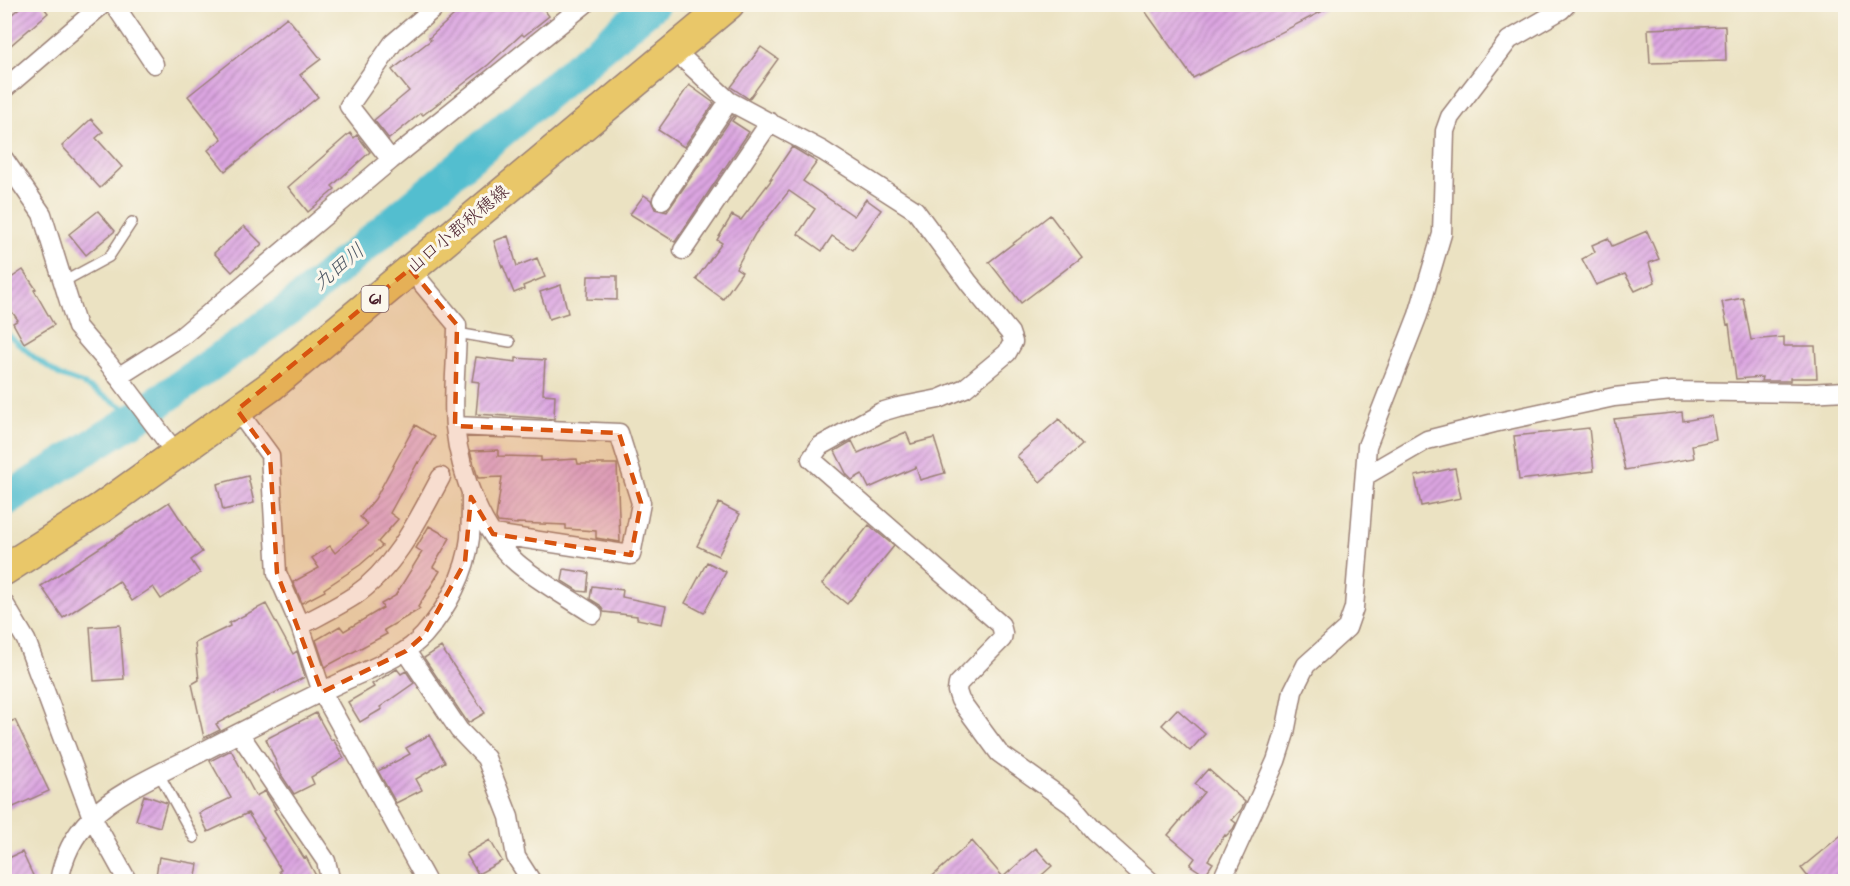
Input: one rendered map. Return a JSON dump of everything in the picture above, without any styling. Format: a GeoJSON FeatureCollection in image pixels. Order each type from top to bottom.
{"type":"FeatureCollection","features":[{"type":"Feature","properties":{"kind":"main road","name":"山口小郡秋穂線"},"geometry":{"type":"LineString","coordinates":[[4,570],[101,508],[170,447],[237,410],[271,386],[728,5]]}},
{"type":"Feature","properties":{"kind":"street"},"geometry":{"type":"LineString","coordinates":[[4,89],[103,4]]}},
{"type":"Feature","properties":{"kind":"street"},"geometry":{"type":"LineString","coordinates":[[114,4],[154,64]]}},
{"type":"Feature","properties":{"kind":"street"},"geometry":{"type":"LineString","coordinates":[[391,160],[349,106],[393,44],[439,4]]}},
{"type":"Feature","properties":{"kind":"street"},"geometry":{"type":"LineString","coordinates":[[122,382],[181,337],[391,160],[585,4]]}},
{"type":"Feature","properties":{"kind":"street"},"geometry":{"type":"LineString","coordinates":[[1221,882],[1276,761],[1286,733],[1293,691],[1306,665],[1347,628],[1354,608],[1367,446],[1418,315],[1442,234],[1445,131],[1450,117],[1509,40],[1561,10],[1567,4]]}},
{"type":"Feature","properties":{"kind":"street"},"geometry":{"type":"LineString","coordinates":[[674,51],[729,101],[823,151],[915,210],[969,283],[1010,333],[1013,342],[1007,353],[965,388],[939,399],[881,412],[819,446],[811,459],[1001,626],[1002,639],[958,684],[957,692],[960,700],[999,753],[1072,805],[1094,831],[1151,882]]}},
{"type":"Feature","properties":{"kind":"street"},"geometry":{"type":"LineString","coordinates":[[662,200],[729,101]]}},
{"type":"Feature","properties":{"kind":"street"},"geometry":{"type":"LineString","coordinates":[[683,250],[770,122]]}},
{"type":"Feature","properties":{"kind":"street"},"geometry":{"type":"LineString","coordinates":[[4,159],[42,214],[76,327],[122,382],[170,447]]}},
{"type":"Feature","properties":{"kind":"street"},"geometry":{"type":"LineString","coordinates":[[410,269],[457,325],[455,426],[463,466],[474,502],[493,534],[516,562],[593,614]]}},
{"type":"Feature","properties":{"kind":"street"},"geometry":{"type":"LineString","coordinates":[[1365,476],[1427,440],[1614,397],[1672,391],[1807,393],[1845,391]]}},
{"type":"Feature","properties":{"kind":"street"},"geometry":{"type":"LineString","coordinates":[[237,410],[270,455],[277,573],[300,626],[322,692],[427,882]]}},
{"type":"Feature","properties":{"kind":"street"},"geometry":{"type":"LineString","coordinates":[[455,426],[619,434],[641,503],[631,555],[493,534]]}},
{"type":"Feature","properties":{"kind":"street"},"geometry":{"type":"LineString","coordinates":[[300,626],[354,596],[380,574],[412,531],[441,477]]}},
{"type":"Feature","properties":{"kind":"street"},"geometry":{"type":"LineString","coordinates":[[59,882],[62,863],[72,842],[92,817],[131,789],[406,651],[424,635],[442,610],[456,585],[465,562],[470,539],[471,493]]}},
{"type":"Feature","properties":{"kind":"street"},"geometry":{"type":"LineString","coordinates":[[4,603],[26,640],[92,817],[128,882]]}},
{"type":"Feature","properties":{"kind":"street"},"geometry":{"type":"LineString","coordinates":[[406,651],[459,730],[486,758],[509,817],[516,857],[531,882]]}},
{"type":"Feature","properties":{"kind":"street"},"geometry":{"type":"LineString","coordinates":[[239,733],[326,861],[331,882]]}},
{"type":"Feature","properties":{"kind":"lane"},"geometry":{"type":"LineString","coordinates":[[63,282],[109,258],[132,222]]}},
{"type":"Feature","properties":{"kind":"lane"},"geometry":{"type":"LineString","coordinates":[[457,333],[510,342]]}},
{"type":"Feature","properties":{"kind":"lane"},"geometry":{"type":"LineString","coordinates":[[159,774],[194,838]]}},
{"type":"Feature","properties":{"kind":"highlighted area"},"geometry":{"type":"Polygon","coordinates":[[[410,269],[457,325],[455,426],[619,433],[641,503],[631,555],[493,534],[471,497],[465,562],[424,635],[406,651],[322,692],[277,573],[270,455],[237,410],[410,269]]]}},
{"type":"Feature","properties":{"kind":"building"},"geometry":{"type":"Polygon","coordinates":[[[24,4],[41,4],[48,13],[4,51],[4,21],[24,4]]]}},
{"type":"Feature","properties":{"kind":"building"},"geometry":{"type":"Polygon","coordinates":[[[466,4],[540,4],[549,16],[524,36],[522,34],[488,65],[389,139],[374,120],[409,91],[392,70],[431,40],[429,38],[466,4]]]}},
{"type":"Feature","properties":{"kind":"building"},"geometry":{"type":"Polygon","coordinates":[[[1140,4],[1336,4],[1193,78],[1140,4]]]}},
{"type":"Feature","properties":{"kind":"building"},"geometry":{"type":"Polygon","coordinates":[[[287,17],[321,59],[300,75],[318,97],[225,171],[208,150],[222,139],[188,96],[287,17]]]}},
{"type":"Feature","properties":{"kind":"building"},"geometry":{"type":"Polygon","coordinates":[[[1725,26],[1726,61],[1650,63],[1648,29],[1725,26]]]}},
{"type":"Feature","properties":{"kind":"building"},"geometry":{"type":"Polygon","coordinates":[[[761,47],[778,59],[749,99],[731,87],[761,47]]]}},
{"type":"Feature","properties":{"kind":"building"},"geometry":{"type":"Polygon","coordinates":[[[689,85],[714,103],[684,147],[658,130],[689,85]]]}},
{"type":"Feature","properties":{"kind":"building"},"geometry":{"type":"Polygon","coordinates":[[[733,116],[735,117],[732,121],[749,132],[675,242],[630,214],[644,195],[651,200],[655,209],[667,212],[733,116]]]}},
{"type":"Feature","properties":{"kind":"building"},"geometry":{"type":"Polygon","coordinates":[[[91,119],[103,132],[96,138],[122,167],[100,188],[62,146],[91,119]]]}},
{"type":"Feature","properties":{"kind":"building"},"geometry":{"type":"Polygon","coordinates":[[[350,133],[354,138],[357,135],[370,152],[332,186],[335,189],[308,212],[288,187],[350,133]]]}},
{"type":"Feature","properties":{"kind":"building"},"geometry":{"type":"Polygon","coordinates":[[[792,147],[817,162],[803,181],[854,216],[866,199],[881,210],[853,250],[832,236],[822,251],[798,234],[815,209],[789,191],[755,234],[736,268],[742,272],[723,299],[696,279],[722,243],[717,240],[732,215],[741,220],[772,179],[770,179],[792,147]]]}},
{"type":"Feature","properties":{"kind":"building"},"geometry":{"type":"Polygon","coordinates":[[[98,211],[115,231],[86,255],[69,234],[98,211]]]}},
{"type":"Feature","properties":{"kind":"building"},"geometry":{"type":"Polygon","coordinates":[[[1050,215],[1082,257],[1021,303],[989,262],[1050,215]]]}},
{"type":"Feature","properties":{"kind":"building"},"geometry":{"type":"Polygon","coordinates":[[[244,226],[262,244],[232,272],[214,253],[244,226]]]}},
{"type":"Feature","properties":{"kind":"building"},"geometry":{"type":"Polygon","coordinates":[[[1647,231],[1659,259],[1649,263],[1655,282],[1635,291],[1625,274],[1596,285],[1582,259],[1595,252],[1592,245],[1608,238],[1612,246],[1647,231]]]}},
{"type":"Feature","properties":{"kind":"building"},"geometry":{"type":"Polygon","coordinates":[[[508,236],[517,266],[537,258],[545,277],[523,286],[524,289],[514,293],[502,267],[494,241],[508,236]]]}},
{"type":"Feature","properties":{"kind":"building"},"geometry":{"type":"Polygon","coordinates":[[[23,270],[36,289],[34,290],[54,325],[24,343],[13,323],[18,320],[4,301],[4,283],[23,270]]]}},
{"type":"Feature","properties":{"kind":"building"},"geometry":{"type":"Polygon","coordinates":[[[588,276],[617,276],[617,300],[587,299],[588,276]]]}},
{"type":"Feature","properties":{"kind":"building"},"geometry":{"type":"Polygon","coordinates":[[[561,285],[568,313],[549,319],[540,292],[561,285]]]}},
{"type":"Feature","properties":{"kind":"building"},"geometry":{"type":"Polygon","coordinates":[[[1743,298],[1751,340],[1784,337],[1784,346],[1815,346],[1817,378],[1790,378],[1790,381],[1761,381],[1762,377],[1736,379],[1729,324],[1727,325],[1722,302],[1743,298]]]}},
{"type":"Feature","properties":{"kind":"building"},"geometry":{"type":"Polygon","coordinates":[[[476,357],[516,362],[516,358],[545,360],[543,394],[555,395],[554,419],[476,414],[479,382],[472,381],[476,357]]]}},
{"type":"Feature","properties":{"kind":"building"},"geometry":{"type":"Polygon","coordinates":[[[1682,412],[1683,421],[1712,416],[1716,440],[1692,445],[1694,458],[1625,470],[1614,419],[1682,412]]]}},
{"type":"Feature","properties":{"kind":"building"},"geometry":{"type":"Polygon","coordinates":[[[1059,419],[1082,445],[1040,482],[1017,456],[1059,419]]]}},
{"type":"Feature","properties":{"kind":"building"},"geometry":{"type":"Polygon","coordinates":[[[415,425],[435,437],[418,462],[390,513],[398,519],[378,542],[382,546],[360,565],[324,589],[325,591],[302,603],[293,582],[319,568],[312,558],[330,546],[335,553],[368,524],[360,517],[375,499],[415,425]]]}},
{"type":"Feature","properties":{"kind":"building"},"geometry":{"type":"Polygon","coordinates":[[[1589,428],[1594,471],[1519,480],[1514,436],[1589,428]]]}},
{"type":"Feature","properties":{"kind":"building"},"geometry":{"type":"Polygon","coordinates":[[[906,432],[911,444],[934,438],[945,473],[920,480],[916,467],[869,488],[862,474],[852,480],[847,475],[835,451],[852,441],[858,453],[906,432]]]}},
{"type":"Feature","properties":{"kind":"building"},"geometry":{"type":"Polygon","coordinates":[[[498,450],[498,456],[541,457],[541,461],[577,459],[578,464],[617,464],[620,542],[596,538],[596,531],[566,529],[566,525],[498,522],[496,518],[502,477],[478,478],[470,451],[498,450]]]}},
{"type":"Feature","properties":{"kind":"building"},"geometry":{"type":"Polygon","coordinates":[[[1455,468],[1461,498],[1421,506],[1415,476],[1455,468]]]}},
{"type":"Feature","properties":{"kind":"building"},"geometry":{"type":"Polygon","coordinates":[[[248,476],[254,503],[223,510],[217,484],[248,476]]]}},
{"type":"Feature","properties":{"kind":"building"},"geometry":{"type":"Polygon","coordinates":[[[169,502],[202,552],[191,560],[200,573],[161,599],[153,587],[132,601],[119,581],[63,618],[41,586],[169,502]]]}},
{"type":"Feature","properties":{"kind":"building"},"geometry":{"type":"Polygon","coordinates":[[[719,503],[740,514],[718,556],[697,546],[719,503]]]}},
{"type":"Feature","properties":{"kind":"building"},"geometry":{"type":"Polygon","coordinates":[[[869,525],[894,546],[847,604],[822,584],[869,525]]]}},
{"type":"Feature","properties":{"kind":"building"},"geometry":{"type":"Polygon","coordinates":[[[429,526],[450,538],[433,567],[440,571],[418,607],[420,609],[384,630],[387,634],[325,667],[316,640],[340,626],[344,631],[383,608],[381,604],[395,596],[422,552],[416,548],[429,526]]]}},
{"type":"Feature","properties":{"kind":"building"},"geometry":{"type":"Polygon","coordinates":[[[707,562],[726,572],[704,613],[685,603],[707,562]]]}},
{"type":"Feature","properties":{"kind":"building"},"geometry":{"type":"Polygon","coordinates":[[[564,569],[589,573],[587,592],[578,591],[562,581],[564,569]]]}},
{"type":"Feature","properties":{"kind":"building"},"geometry":{"type":"Polygon","coordinates":[[[592,586],[623,590],[622,597],[666,606],[662,624],[637,619],[637,616],[604,612],[600,605],[590,599],[592,586]]]}},
{"type":"Feature","properties":{"kind":"building"},"geometry":{"type":"Polygon","coordinates":[[[266,604],[293,654],[297,651],[305,677],[216,724],[220,730],[204,738],[192,684],[199,680],[195,643],[230,626],[229,623],[266,604]]]}},
{"type":"Feature","properties":{"kind":"building"},"geometry":{"type":"Polygon","coordinates":[[[120,625],[124,679],[94,681],[90,627],[120,625]]]}},
{"type":"Feature","properties":{"kind":"building"},"geometry":{"type":"Polygon","coordinates":[[[441,647],[485,713],[468,723],[424,658],[441,647]]]}},
{"type":"Feature","properties":{"kind":"building"},"geometry":{"type":"Polygon","coordinates":[[[397,669],[401,674],[406,671],[414,683],[380,707],[382,709],[360,722],[348,702],[374,687],[372,684],[397,669]]]}},
{"type":"Feature","properties":{"kind":"building"},"geometry":{"type":"Polygon","coordinates":[[[1177,709],[1205,734],[1190,751],[1162,725],[1177,709]]]}},
{"type":"Feature","properties":{"kind":"building"},"geometry":{"type":"Polygon","coordinates":[[[316,713],[344,758],[311,777],[314,784],[294,794],[282,776],[266,739],[316,713]]]}},
{"type":"Feature","properties":{"kind":"building"},"geometry":{"type":"Polygon","coordinates":[[[15,720],[49,791],[9,809],[4,799],[4,724],[15,720]]]}},
{"type":"Feature","properties":{"kind":"building"},"geometry":{"type":"Polygon","coordinates":[[[429,735],[445,762],[416,779],[422,790],[396,803],[378,771],[410,754],[406,748],[429,735]]]}},
{"type":"Feature","properties":{"kind":"building"},"geometry":{"type":"Polygon","coordinates":[[[231,750],[256,796],[265,791],[276,809],[274,810],[316,876],[304,882],[285,882],[279,871],[281,870],[262,839],[264,838],[248,813],[208,832],[199,813],[231,798],[210,761],[231,750]]]}},
{"type":"Feature","properties":{"kind":"building"},"geometry":{"type":"Polygon","coordinates":[[[1208,769],[1245,802],[1232,820],[1236,823],[1233,829],[1225,835],[1208,860],[1213,863],[1205,875],[1190,865],[1195,858],[1168,835],[1204,792],[1195,784],[1208,769]]]}},
{"type":"Feature","properties":{"kind":"building"},"geometry":{"type":"Polygon","coordinates":[[[144,795],[167,803],[160,827],[136,820],[144,795]]]}},
{"type":"Feature","properties":{"kind":"building"},"geometry":{"type":"Polygon","coordinates":[[[1845,832],[1845,882],[1812,882],[1801,868],[1845,832]]]}},
{"type":"Feature","properties":{"kind":"building"},"geometry":{"type":"Polygon","coordinates":[[[490,840],[502,861],[478,874],[466,854],[490,840]]]}},
{"type":"Feature","properties":{"kind":"building"},"geometry":{"type":"Polygon","coordinates":[[[972,841],[1003,877],[1036,848],[1052,866],[1034,882],[926,882],[972,841]]]}},
{"type":"Feature","properties":{"kind":"building"},"geometry":{"type":"Polygon","coordinates":[[[22,852],[36,882],[4,882],[4,860],[22,852]]]}},
{"type":"Feature","properties":{"kind":"building"},"geometry":{"type":"Polygon","coordinates":[[[159,857],[198,864],[195,882],[155,882],[159,857]]]}},
{"type":"Feature","properties":{"kind":"waterway","name":"九田川"},"geometry":{"type":"LineString","coordinates":[[4,501],[139,416],[292,307],[653,4]]}},
{"type":"Feature","properties":{"kind":"waterway"},"geometry":{"type":"LineString","coordinates":[[4,331],[35,358],[61,376],[81,383],[139,416]]}}]}
